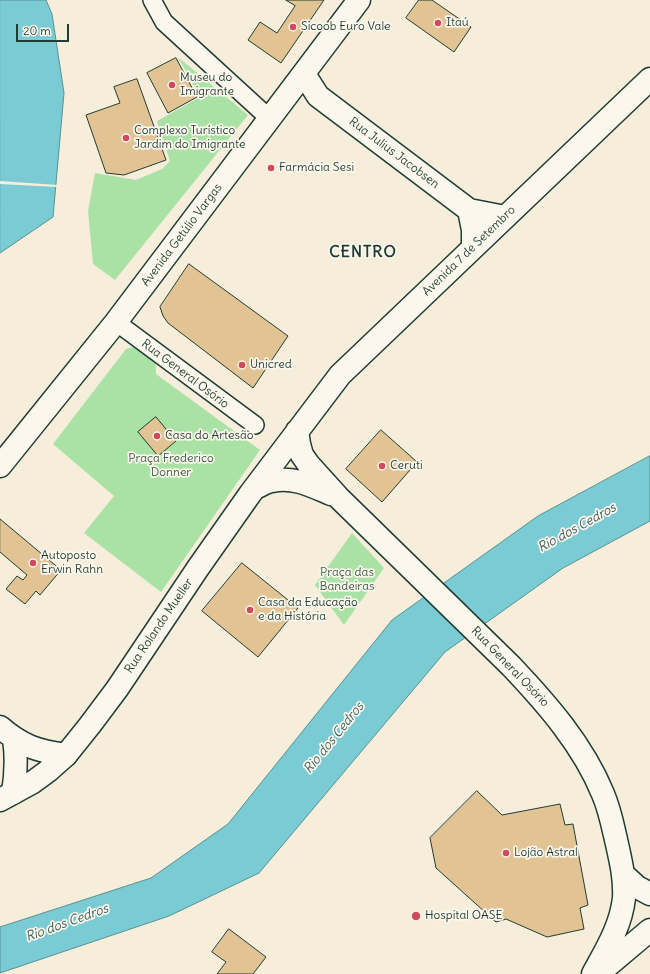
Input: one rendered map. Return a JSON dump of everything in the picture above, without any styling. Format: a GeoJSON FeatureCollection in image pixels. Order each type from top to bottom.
{"type":"FeatureCollection","features":[{"type":"Feature","properties":{"kind":"main road","name":"Avenida Getúlio Vargas"},"geometry":{"type":"LineString","coordinates":[[0,466],[116,322],[359,0]]}},
{"type":"Feature","properties":{"kind":"main road","name":"Rua Julius Jacobsen"},"geometry":{"type":"LineString","coordinates":[[304,74],[318,96],[469,210],[505,217]]}},
{"type":"Feature","properties":{"kind":"main road","name":"Avenida 7 de Setembro"},"geometry":{"type":"LineString","coordinates":[[298,431],[340,375],[650,79]]}},
{"type":"Feature","properties":{"kind":"main road","name":"Rua Julius Jacobsen"},"geometry":{"type":"LineString","coordinates":[[290,92],[318,96]]}},
{"type":"Feature","properties":{"kind":"main road"},"geometry":{"type":"LineString","coordinates":[[469,210],[473,230],[473,247]]}},
{"type":"Feature","properties":{"kind":"main road","name":"Rua Rolando Mueller"},"geometry":{"type":"LineString","coordinates":[[6,796],[48,771],[66,755],[117,689],[198,568],[298,431]]}},
{"type":"Feature","properties":{"kind":"main road","name":"Rua General Osório"},"geometry":{"type":"LineString","coordinates":[[298,431],[302,455],[309,465],[338,497],[511,666],[538,695],[558,719],[581,752],[592,772],[603,794],[624,874],[624,899],[617,928],[593,974]]}},
{"type":"Feature","properties":{"kind":"main road","name":"Rua General Osório"},"geometry":{"type":"LineString","coordinates":[[255,488],[271,481],[286,479],[302,482],[338,497]]}},
{"type":"Feature","properties":{"kind":"main road"},"geometry":{"type":"LineString","coordinates":[[7,733],[31,748],[66,755]]}},
{"type":"Feature","properties":{"kind":"main road"},"geometry":{"type":"LineString","coordinates":[[6,796],[16,773],[17,757],[7,733]]}},
{"type":"Feature","properties":{"kind":"main road"},"geometry":{"type":"LineString","coordinates":[[624,874],[637,887],[650,894]]}},
{"type":"Feature","properties":{"kind":"main road"},"geometry":{"type":"LineString","coordinates":[[597,974],[650,930]]}},
{"type":"Feature","properties":{"kind":"street"},"geometry":{"type":"LineString","coordinates":[[152,0],[164,22],[270,119]]}},
{"type":"Feature","properties":{"kind":"street","name":"Rua General Osório"},"geometry":{"type":"LineString","coordinates":[[116,322],[255,425]]}},
{"type":"Feature","properties":{"kind":"green space"},"geometry":{"type":"Polygon","coordinates":[[[178,57],[248,115],[115,280],[93,264],[88,211],[95,173],[136,180],[162,169],[170,161],[157,121],[200,97],[178,57]]]}},
{"type":"Feature","properties":{"kind":"green space","name":"Praça Frederico Donner"},"geometry":{"type":"Polygon","coordinates":[[[140,345],[155,355],[156,374],[260,450],[161,592],[84,533],[114,496],[53,444],[126,349],[140,345]]]}},
{"type":"Feature","properties":{"kind":"green space","name":"Praça das Bandeiras"},"geometry":{"type":"Polygon","coordinates":[[[352,533],[384,568],[344,625],[315,585],[352,533]]]}},
{"type":"Feature","properties":{"kind":"water"},"geometry":{"type":"Polygon","coordinates":[[[0,0],[46,0],[52,14],[64,93],[53,217],[0,253],[0,0]]]}},
{"type":"Feature","properties":{"kind":"water","name":"Rio dos Cedros"},"geometry":{"type":"Polygon","coordinates":[[[650,456],[650,521],[563,568],[445,652],[259,873],[169,916],[0,973],[0,927],[151,878],[228,824],[392,620],[538,516],[650,456]]]}},
{"type":"Feature","properties":{"kind":"pier"},"geometry":{"type":"Polygon","coordinates":[[[0,181],[58,185],[57,187],[0,184],[0,181]]]}},
{"type":"Feature","properties":{"kind":"building","name":"Sicoob Euro Vale"},"geometry":{"type":"Polygon","coordinates":[[[286,0],[324,0],[281,63],[248,40],[260,22],[277,33],[295,6],[286,0]]]}},
{"type":"Feature","properties":{"kind":"building","name":"Itaú"},"geometry":{"type":"Polygon","coordinates":[[[419,0],[432,0],[471,27],[454,52],[406,18],[419,0]]]}},
{"type":"Feature","properties":{"kind":"building","name":"Museu do Imigrante"},"geometry":{"type":"Polygon","coordinates":[[[176,58],[197,97],[168,113],[147,73],[176,58]]]}},
{"type":"Feature","properties":{"kind":"building","name":"Complexo Turístico Jardim do Imigrante"},"geometry":{"type":"Polygon","coordinates":[[[137,79],[166,160],[124,175],[106,173],[86,115],[120,103],[114,87],[137,79]]]}},
{"type":"Feature","properties":{"kind":"building"},"geometry":{"type":"Polygon","coordinates":[[[189,264],[288,336],[253,388],[168,323],[163,316],[160,307],[189,264]]]}},
{"type":"Feature","properties":{"kind":"building","name":"Casa do Artesão"},"geometry":{"type":"Polygon","coordinates":[[[156,417],[176,441],[158,456],[138,432],[156,417]]]}},
{"type":"Feature","properties":{"kind":"building","name":"Ceruti"},"geometry":{"type":"Polygon","coordinates":[[[381,430],[417,462],[382,502],[346,469],[381,430]]]}},
{"type":"Feature","properties":{"kind":"building","name":"Autoposto Erwin Rahn"},"geometry":{"type":"Polygon","coordinates":[[[0,519],[61,570],[40,595],[36,591],[25,604],[6,589],[17,576],[23,580],[27,575],[0,552],[0,519]]]}},
{"type":"Feature","properties":{"kind":"building","name":"Casa da Educação e da História"},"geometry":{"type":"Polygon","coordinates":[[[242,563],[298,608],[258,657],[202,611],[242,563]]]}},
{"type":"Feature","properties":{"kind":"building","name":"Lojão Astral"},"geometry":{"type":"Polygon","coordinates":[[[477,791],[502,815],[560,804],[565,825],[573,824],[588,905],[580,908],[584,929],[547,937],[506,919],[496,922],[436,868],[430,838],[477,791]]]}},
{"type":"Feature","properties":{"kind":"building"},"geometry":{"type":"Polygon","coordinates":[[[229,929],[266,957],[253,974],[217,974],[226,962],[212,952],[229,929]]]}},
{"type":"Feature","properties":{"kind":"place","name":"Itaú"},"geometry":{"type":"Point","coordinates":[438,23]}},
{"type":"Feature","properties":{"kind":"place","name":"Sicoob Euro Vale"},"geometry":{"type":"Point","coordinates":[293,27]}},
{"type":"Feature","properties":{"kind":"place","name":"Museu do Imigrante"},"geometry":{"type":"Point","coordinates":[172,85]}},
{"type":"Feature","properties":{"kind":"place","name":"Complexo Turístico Jardim do Imigrante"},"geometry":{"type":"Point","coordinates":[126,138]}},
{"type":"Feature","properties":{"kind":"place","name":"Farmácia Sesi"},"geometry":{"type":"Point","coordinates":[271,168]}},
{"type":"Feature","properties":{"kind":"place","name":"Unicred"},"geometry":{"type":"Point","coordinates":[242,365]}},
{"type":"Feature","properties":{"kind":"place","name":"Casa do Artesão"},"geometry":{"type":"Point","coordinates":[157,436]}},
{"type":"Feature","properties":{"kind":"place","name":"Ceruti"},"geometry":{"type":"Point","coordinates":[382,466]}},
{"type":"Feature","properties":{"kind":"place","name":"Autoposto Erwin Rahn"},"geometry":{"type":"Point","coordinates":[33,563]}},
{"type":"Feature","properties":{"kind":"place","name":"Casa da Educação e da História"},"geometry":{"type":"Point","coordinates":[250,610]}},
{"type":"Feature","properties":{"kind":"place","name":"Lojão Astral"},"geometry":{"type":"Point","coordinates":[506,853]}},
{"type":"Feature","properties":{"kind":"place","name":"Hospital OASE"},"geometry":{"type":"Point","coordinates":[416,916]}},
{"type":"Feature","properties":{"kind":"district","name":"CENTRO"},"geometry":{"type":"Point","coordinates":[363,252]}}]}
